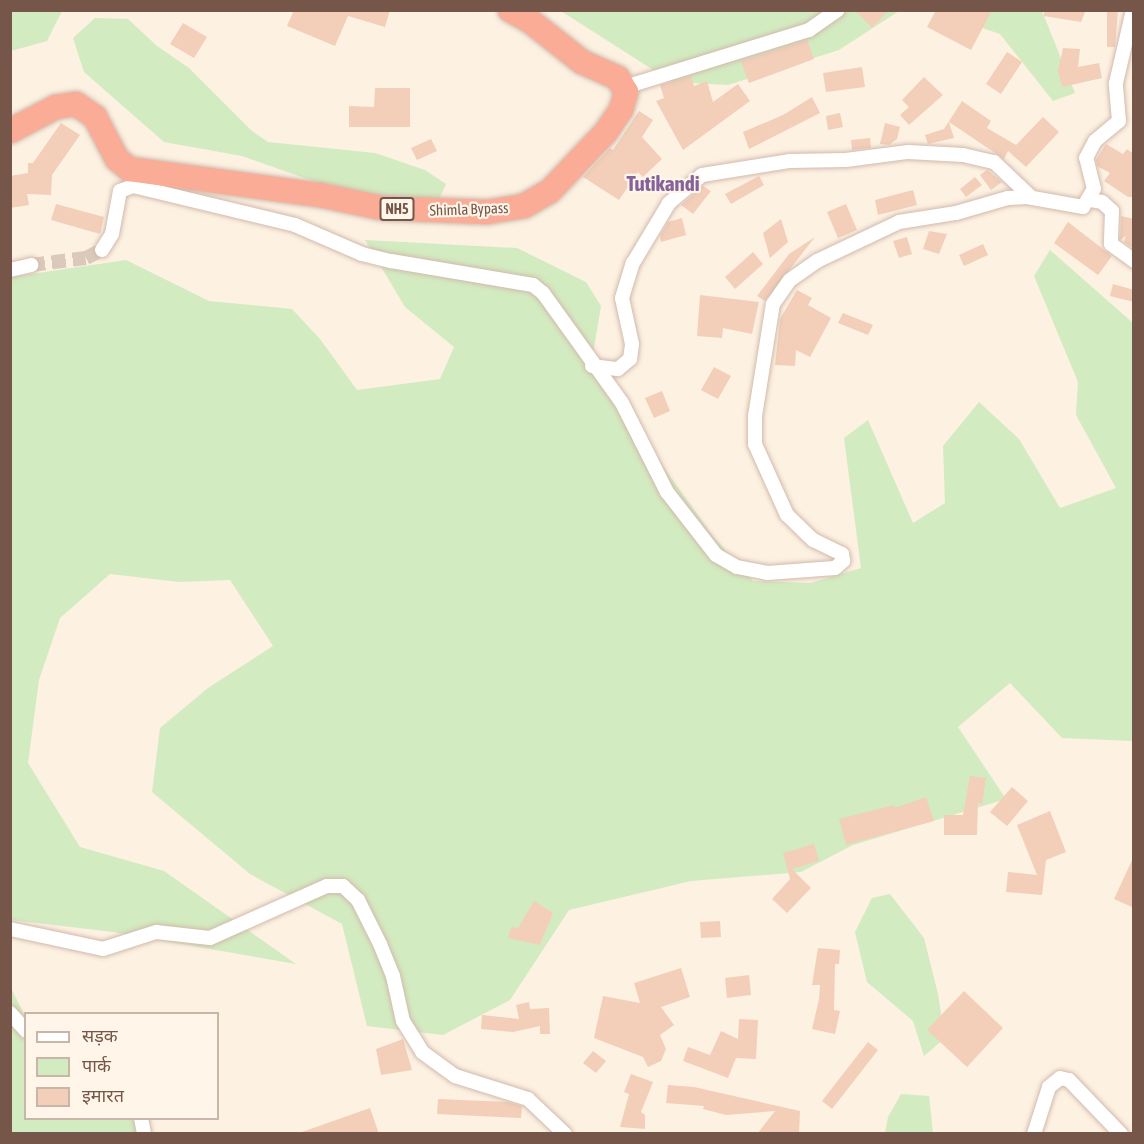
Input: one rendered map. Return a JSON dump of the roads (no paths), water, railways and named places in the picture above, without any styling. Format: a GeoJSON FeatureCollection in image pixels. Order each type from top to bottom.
{"type":"FeatureCollection","features":[{"type":"Feature","properties":{"kind":"highway"},"geometry":{"type":"LineString","coordinates":[[510,10],[530,21],[582,63],[618,78],[625,87]]}},
{"type":"Feature","properties":{"kind":"highway","name":"Shimla Bypass"},"geometry":{"type":"LineString","coordinates":[[10,131],[56,107],[76,104],[95,117],[117,159],[129,169],[320,195],[382,208],[487,212],[524,206],[550,191],[606,132],[621,110],[625,87]]}},
{"type":"Feature","properties":{"kind":"street"},"geometry":{"type":"LineString","coordinates":[[625,87],[809,30],[838,10]]}},
{"type":"Feature","properties":{"kind":"street"},"geometry":{"type":"LineString","coordinates":[[102,250],[112,234],[119,194],[129,186],[253,213],[303,228],[362,254],[533,285],[559,315],[592,366],[625,409],[667,492],[721,560],[737,567],[767,573],[835,568],[843,561],[842,554],[813,540],[787,515],[755,444],[755,416],[773,304],[799,274],[866,235],[899,222],[956,213],[993,200],[1032,198],[1078,208],[1090,200],[1094,189],[1086,158],[1095,141],[1119,121],[1116,83],[1133,10]]}},
{"type":"Feature","properties":{"kind":"street"},"geometry":{"type":"LineString","coordinates":[[592,366],[612,370],[630,359],[632,344],[622,298],[629,273],[658,217],[702,175],[789,161],[846,160],[908,152],[963,155],[994,162],[1032,198]]}},
{"type":"Feature","properties":{"kind":"street"},"geometry":{"type":"LineString","coordinates":[[1090,200],[1102,202],[1112,211],[1111,244],[1134,261]]}},
{"type":"Feature","properties":{"kind":"street"},"geometry":{"type":"LineString","coordinates":[[10,270],[30,265]]}},
{"type":"Feature","properties":{"kind":"street"},"geometry":{"type":"LineString","coordinates":[[10,929],[104,949],[156,932],[210,938],[327,886],[343,886],[357,900],[380,944],[393,976],[403,1021],[422,1052],[455,1076],[528,1099],[565,1134]]}},
{"type":"Feature","properties":{"kind":"street"},"geometry":{"type":"LineString","coordinates":[[10,1013],[24,1028]]}},
{"type":"Feature","properties":{"kind":"street"},"geometry":{"type":"LineString","coordinates":[[1034,1134],[1049,1087],[1060,1078],[1069,1080],[1121,1134]]}},
{"type":"Feature","properties":{"kind":"tunnel"},"geometry":{"type":"LineString","coordinates":[[31,265],[86,258],[102,250]]}},
{"type":"Feature","properties":{"kind":"district","name":"Tutikandi"},"geometry":{"type":"Point","coordinates":[663,183]}}]}
